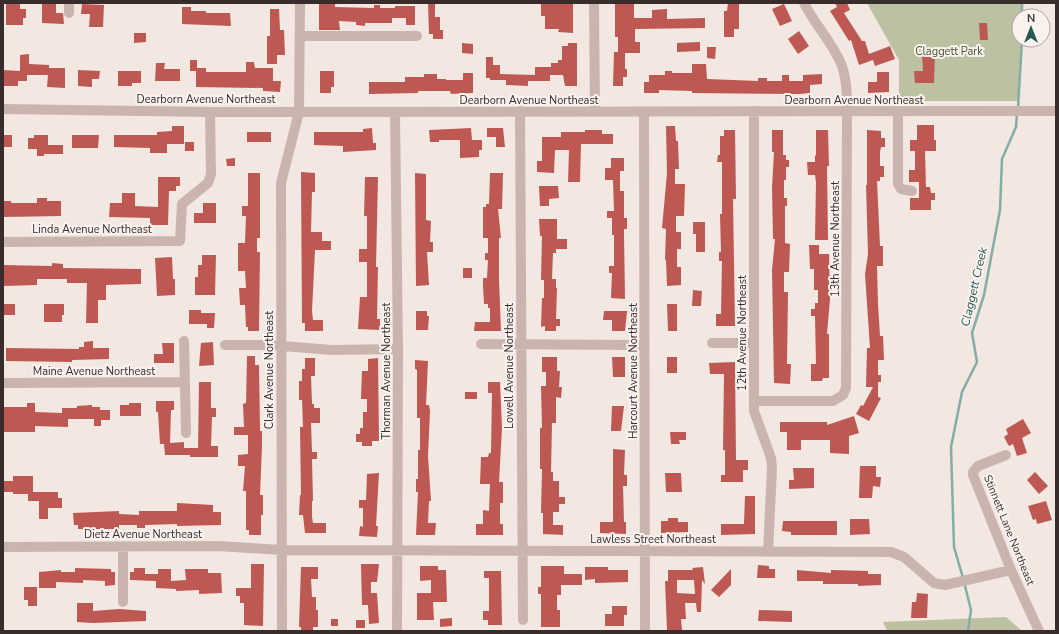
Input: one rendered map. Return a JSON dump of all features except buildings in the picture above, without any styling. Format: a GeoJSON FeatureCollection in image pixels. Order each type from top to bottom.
{"type":"FeatureCollection","features":[{"type":"Feature","properties":{"kind":"street","name":"Clark Avenue Northeast"},"geometry":{"type":"LineString","coordinates":[[282,631],[281,183],[299,112],[300,3]]}},
{"type":"Feature","properties":{"kind":"street"},"geometry":{"type":"LineString","coordinates":[[594,3],[595,111]]}},
{"type":"Feature","properties":{"kind":"street","name":"13th Avenue Northeast"},"geometry":{"type":"LineString","coordinates":[[754,401],[833,401],[843,395],[846,388],[846,80],[835,52],[813,22],[804,3]]}},
{"type":"Feature","properties":{"kind":"street"},"geometry":{"type":"LineString","coordinates":[[300,36],[417,36]]}},
{"type":"Feature","properties":{"kind":"street","name":"Dearborn Avenue Northeast"},"geometry":{"type":"LineString","coordinates":[[3,109],[210,112],[1056,111]]}},
{"type":"Feature","properties":{"kind":"street","name":"Lowell Avenue Northeast"},"geometry":{"type":"LineString","coordinates":[[520,111],[523,620]]}},
{"type":"Feature","properties":{"kind":"street","name":"12th Avenue Northeast"},"geometry":{"type":"LineString","coordinates":[[754,111],[754,401],[756,418],[766,442],[772,469],[768,551]]}},
{"type":"Feature","properties":{"kind":"street","name":"Linda Avenue Northeast"},"geometry":{"type":"LineString","coordinates":[[3,242],[180,241],[182,204],[208,183],[211,174],[210,112]]}},
{"type":"Feature","properties":{"kind":"street","name":"Thorman Avenue Northeast"},"geometry":{"type":"LineString","coordinates":[[395,112],[398,349],[397,631]]}},
{"type":"Feature","properties":{"kind":"street","name":"Harcourt Avenue Northeast"},"geometry":{"type":"LineString","coordinates":[[644,112],[645,631]]}},
{"type":"Feature","properties":{"kind":"street"},"geometry":{"type":"LineString","coordinates":[[898,112],[898,184],[901,189],[912,191]]}},
{"type":"Feature","properties":{"kind":"street"},"geometry":{"type":"LineString","coordinates":[[184,341],[186,434]]}},
{"type":"Feature","properties":{"kind":"street"},"geometry":{"type":"LineString","coordinates":[[481,344],[644,345]]}},
{"type":"Feature","properties":{"kind":"street"},"geometry":{"type":"LineString","coordinates":[[712,344],[754,344]]}},
{"type":"Feature","properties":{"kind":"street"},"geometry":{"type":"LineString","coordinates":[[224,345],[281,346],[332,350],[398,349]]}},
{"type":"Feature","properties":{"kind":"street","name":"Maine Avenue Northeast"},"geometry":{"type":"LineString","coordinates":[[3,383],[186,382]]}},
{"type":"Feature","properties":{"kind":"street","name":"Stinnett Lane Northeast"},"geometry":{"type":"LineString","coordinates":[[1006,455],[978,466],[973,472],[1011,570],[1039,631]]}},
{"type":"Feature","properties":{"kind":"street","name":"Dietz Avenue Northeast"},"geometry":{"type":"LineString","coordinates":[[3,547],[218,546],[282,550]]}},
{"type":"Feature","properties":{"kind":"street"},"geometry":{"type":"LineString","coordinates":[[122,602],[123,547]]}},
{"type":"Feature","properties":{"kind":"street","name":"Lawless Street Northeast"},"geometry":{"type":"LineString","coordinates":[[282,550],[891,552],[904,557],[934,583],[950,585],[1011,570]]}},
{"type":"Feature","properties":{"kind":"green space","name":"Claggett Park"},"geometry":{"type":"Polygon","coordinates":[[[867,3],[1022,3],[1022,8],[1011,8],[1011,48],[1021,48],[1018,101],[899,101],[899,60],[867,3]]]}},
{"type":"Feature","properties":{"kind":"green space"},"geometry":{"type":"Polygon","coordinates":[[[1006,617],[1022,631],[887,631],[883,622],[1006,617]]]}},
{"type":"Feature","properties":{"kind":"waterway","name":"Claggett Creek"},"geometry":{"type":"LineString","coordinates":[[1022,3],[1022,8]]}},
{"type":"Feature","properties":{"kind":"waterway","name":"Claggett Creek"},"geometry":{"type":"LineString","coordinates":[[1018,108],[1022,48]]}},
{"type":"Feature","properties":{"kind":"waterway","name":"Claggett Creek"},"geometry":{"type":"LineString","coordinates":[[963,578],[954,547],[951,447],[962,392],[977,362],[972,333],[984,295],[1000,210],[1002,159],[1016,127],[1017,113]]}},
{"type":"Feature","properties":{"kind":"waterway","name":"Claggett Creek"},"geometry":{"type":"LineString","coordinates":[[964,582],[971,610],[968,631]]}}]}
